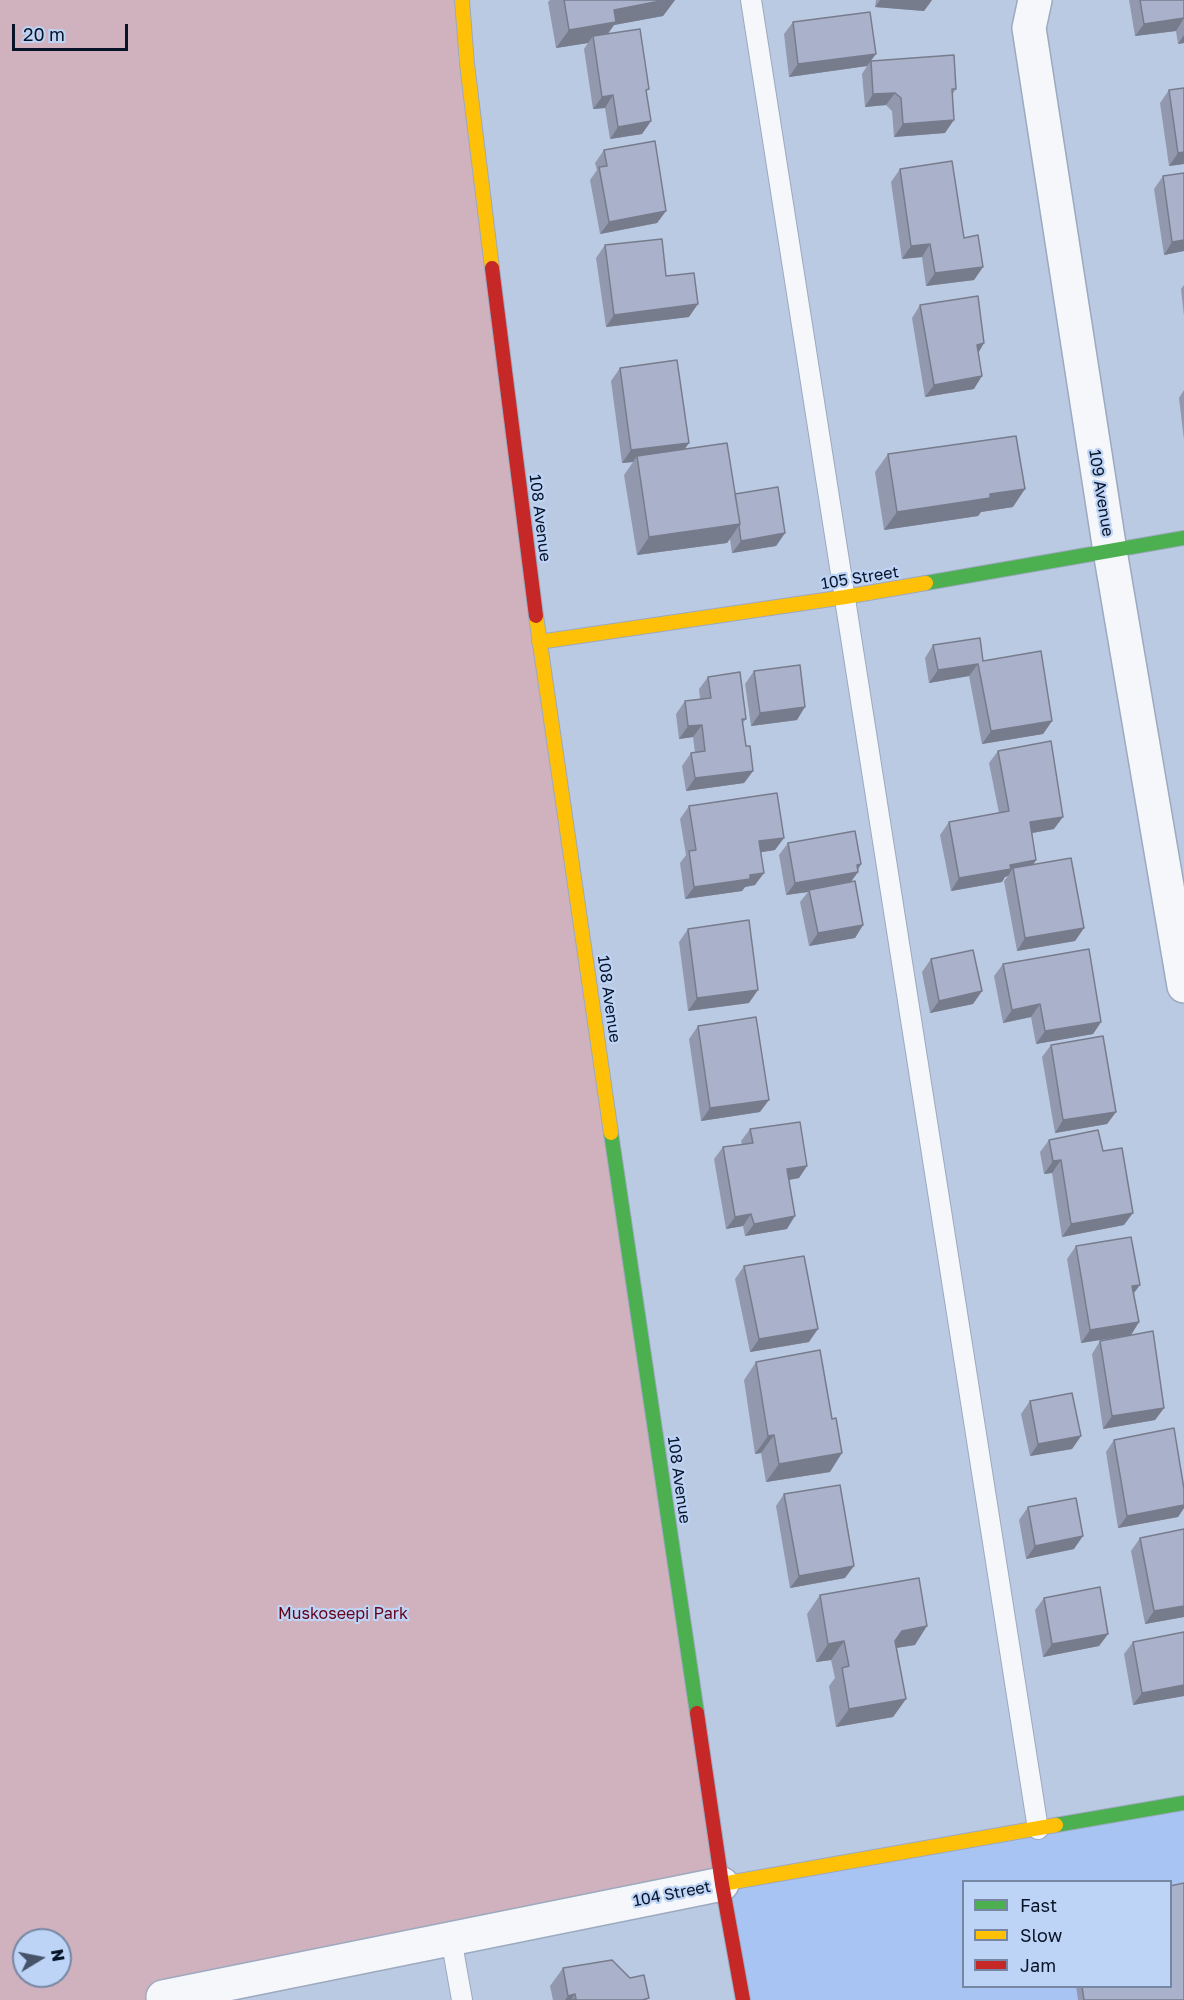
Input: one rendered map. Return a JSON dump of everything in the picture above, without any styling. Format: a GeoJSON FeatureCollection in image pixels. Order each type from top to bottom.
{"type":"FeatureCollection","features":[{"type":"Feature","properties":{"kind":"street","name":"108 Avenue"},"geometry":{"type":"LineString","coordinates":[[462,0],[467,64],[539,642],[722,1884],[743,2000]]}},
{"type":"Feature","properties":{"kind":"street","name":"109 Avenue"},"geometry":{"type":"LineString","coordinates":[[1035,0],[1029,28],[1110,551],[1184,986]]}},
{"type":"Feature","properties":{"kind":"street","name":"105 Street"},"geometry":{"type":"LineString","coordinates":[[539,642],[845,597],[1184,538]]}},
{"type":"Feature","properties":{"kind":"street","name":"104 Street"},"geometry":{"type":"LineString","coordinates":[[163,1999],[722,1884],[1184,1803]]}},
{"type":"Feature","properties":{"kind":"lane"},"geometry":{"type":"LineString","coordinates":[[751,0],[1038,1829]]}},
{"type":"Feature","properties":{"kind":"lane"},"geometry":{"type":"LineString","coordinates":[[451,1938],[462,2000]]}},
{"type":"Feature","properties":{"kind":"shaded area"},"geometry":{"type":"Polygon","coordinates":[[[1184,1803],[1184,2000],[743,2000],[722,1884],[1184,1803]]]}},
{"type":"Feature","properties":{"kind":"green space","name":"Muskoseepi Park"},"geometry":{"type":"Polygon","coordinates":[[[0,0],[467,0],[458,58],[730,1889],[164,2000],[0,2000],[0,0]]]}},
{"type":"Feature","properties":{"kind":"building"},"geometry":{"type":"Polygon","coordinates":[[[564,0],[665,0],[614,10],[616,22],[569,30],[564,0]]]}},
{"type":"Feature","properties":{"kind":"building"},"geometry":{"type":"Polygon","coordinates":[[[1140,0],[1184,0],[1184,18],[1144,24],[1140,0]]]}},
{"type":"Feature","properties":{"kind":"building"},"geometry":{"type":"Polygon","coordinates":[[[870,12],[876,54],[798,64],[793,22],[870,12]]]}},
{"type":"Feature","properties":{"kind":"building"},"geometry":{"type":"Polygon","coordinates":[[[640,29],[649,89],[646,90],[651,121],[618,127],[613,95],[602,97],[593,36],[640,29]]]}},
{"type":"Feature","properties":{"kind":"building"},"geometry":{"type":"Polygon","coordinates":[[[954,55],[956,89],[952,89],[954,120],[903,124],[901,98],[895,93],[873,94],[871,61],[954,55]]]}},
{"type":"Feature","properties":{"kind":"building"},"geometry":{"type":"Polygon","coordinates":[[[1184,88],[1184,152],[1178,153],[1169,90],[1184,88]]]}},
{"type":"Feature","properties":{"kind":"building"},"geometry":{"type":"Polygon","coordinates":[[[655,141],[666,211],[609,222],[599,167],[607,166],[604,150],[655,141]]]}},
{"type":"Feature","properties":{"kind":"building"},"geometry":{"type":"Polygon","coordinates":[[[952,161],[964,238],[978,235],[983,267],[935,273],[930,244],[911,246],[900,169],[952,161]]]}},
{"type":"Feature","properties":{"kind":"building"},"geometry":{"type":"Polygon","coordinates":[[[1184,173],[1184,240],[1172,242],[1163,176],[1184,173]]]}},
{"type":"Feature","properties":{"kind":"building"},"geometry":{"type":"Polygon","coordinates":[[[662,239],[666,276],[694,273],[698,304],[614,315],[605,245],[662,239]]]}},
{"type":"Feature","properties":{"kind":"building"},"geometry":{"type":"Polygon","coordinates":[[[978,296],[984,343],[977,345],[982,376],[934,385],[920,305],[978,296]]]}},
{"type":"Feature","properties":{"kind":"building"},"geometry":{"type":"Polygon","coordinates":[[[677,360],[689,443],[631,450],[620,368],[677,360]]]}},
{"type":"Feature","properties":{"kind":"building"},"geometry":{"type":"Polygon","coordinates":[[[1016,436],[1025,489],[990,494],[990,498],[897,512],[888,454],[1016,436]]]}},
{"type":"Feature","properties":{"kind":"building"},"geometry":{"type":"Polygon","coordinates":[[[727,443],[740,524],[649,537],[637,456],[727,443]]]}},
{"type":"Feature","properties":{"kind":"building"},"geometry":{"type":"Polygon","coordinates":[[[778,487],[785,533],[741,541],[735,494],[778,487]]]}},
{"type":"Feature","properties":{"kind":"building"},"geometry":{"type":"Polygon","coordinates":[[[980,638],[983,661],[1041,651],[1052,721],[991,731],[978,664],[938,670],[933,645],[980,638]]]}},
{"type":"Feature","properties":{"kind":"building"},"geometry":{"type":"Polygon","coordinates":[[[800,665],[805,707],[760,713],[754,671],[800,665]]]}},
{"type":"Feature","properties":{"kind":"building"},"geometry":{"type":"Polygon","coordinates":[[[740,672],[746,719],[742,719],[746,746],[750,746],[753,771],[695,778],[691,753],[705,751],[702,725],[688,726],[685,701],[711,698],[708,677],[740,672]]]}},
{"type":"Feature","properties":{"kind":"building"},"geometry":{"type":"Polygon","coordinates":[[[1051,741],[1063,817],[1030,822],[1036,860],[1010,865],[1011,869],[959,878],[949,822],[1009,811],[998,751],[1051,741]]]}},
{"type":"Feature","properties":{"kind":"building"},"geometry":{"type":"Polygon","coordinates":[[[777,793],[784,838],[759,841],[764,873],[750,875],[750,879],[694,887],[689,851],[696,850],[689,806],[777,793]]]}},
{"type":"Feature","properties":{"kind":"building"},"geometry":{"type":"Polygon","coordinates":[[[855,831],[861,864],[857,865],[858,872],[795,883],[788,843],[855,831]]]}},
{"type":"Feature","properties":{"kind":"building"},"geometry":{"type":"Polygon","coordinates":[[[1071,858],[1084,928],[1025,938],[1013,868],[1071,858]]]}},
{"type":"Feature","properties":{"kind":"building"},"geometry":{"type":"Polygon","coordinates":[[[855,881],[863,925],[818,933],[809,890],[855,881]]]}},
{"type":"Feature","properties":{"kind":"building"},"geometry":{"type":"Polygon","coordinates":[[[749,920],[758,990],[697,998],[688,929],[749,920]]]}},
{"type":"Feature","properties":{"kind":"building"},"geometry":{"type":"Polygon","coordinates":[[[1089,949],[1101,1022],[1045,1031],[1040,1004],[1012,1010],[1003,964],[1089,949]]]}},
{"type":"Feature","properties":{"kind":"building"},"geometry":{"type":"Polygon","coordinates":[[[973,950],[982,991],[939,1001],[931,959],[973,950]]]}},
{"type":"Feature","properties":{"kind":"building"},"geometry":{"type":"Polygon","coordinates":[[[756,1017],[769,1100],[710,1108],[698,1026],[756,1017]]]}},
{"type":"Feature","properties":{"kind":"building"},"geometry":{"type":"Polygon","coordinates":[[[1103,1036],[1116,1112],[1063,1120],[1051,1045],[1103,1036]]]}},
{"type":"Feature","properties":{"kind":"building"},"geometry":{"type":"Polygon","coordinates":[[[800,1122],[807,1166],[787,1169],[795,1216],[754,1224],[751,1214],[735,1217],[723,1147],[753,1143],[750,1129],[800,1122]]]}},
{"type":"Feature","properties":{"kind":"building"},"geometry":{"type":"Polygon","coordinates":[[[1098,1130],[1103,1151],[1122,1148],[1133,1213],[1071,1224],[1061,1160],[1053,1161],[1049,1140],[1098,1130]]]}},
{"type":"Feature","properties":{"kind":"building"},"geometry":{"type":"Polygon","coordinates":[[[1131,1237],[1140,1285],[1132,1286],[1139,1322],[1090,1330],[1076,1246],[1131,1237]]]}},
{"type":"Feature","properties":{"kind":"building"},"geometry":{"type":"Polygon","coordinates":[[[804,1256],[818,1329],[759,1339],[744,1266],[804,1256]]]}},
{"type":"Feature","properties":{"kind":"building"},"geometry":{"type":"Polygon","coordinates":[[[1153,1331],[1164,1408],[1112,1416],[1100,1341],[1153,1331]]]}},
{"type":"Feature","properties":{"kind":"building"},"geometry":{"type":"Polygon","coordinates":[[[820,1350],[832,1419],[836,1418],[842,1453],[779,1464],[774,1435],[768,1436],[756,1362],[820,1350]]]}},
{"type":"Feature","properties":{"kind":"building"},"geometry":{"type":"Polygon","coordinates":[[[1072,1393],[1081,1436],[1038,1444],[1030,1401],[1072,1393]]]}},
{"type":"Feature","properties":{"kind":"building"},"geometry":{"type":"Polygon","coordinates":[[[1174,1428],[1184,1489],[1184,1505],[1127,1516],[1114,1440],[1174,1428]]]}},
{"type":"Feature","properties":{"kind":"building"},"geometry":{"type":"Polygon","coordinates":[[[840,1485],[854,1566],[799,1576],[784,1494],[840,1485]]]}},
{"type":"Feature","properties":{"kind":"building"},"geometry":{"type":"Polygon","coordinates":[[[1076,1498],[1083,1536],[1035,1546],[1028,1507],[1076,1498]]]}},
{"type":"Feature","properties":{"kind":"building"},"geometry":{"type":"Polygon","coordinates":[[[1184,1529],[1184,1606],[1154,1611],[1140,1538],[1184,1529]]]}},
{"type":"Feature","properties":{"kind":"building"},"geometry":{"type":"Polygon","coordinates":[[[919,1578],[927,1626],[902,1631],[895,1641],[906,1699],[849,1709],[842,1668],[849,1666],[844,1641],[828,1644],[820,1595],[919,1578]]]}},
{"type":"Feature","properties":{"kind":"building"},"geometry":{"type":"Polygon","coordinates":[[[1100,1587],[1108,1634],[1052,1644],[1044,1598],[1100,1587]]]}},
{"type":"Feature","properties":{"kind":"building"},"geometry":{"type":"Polygon","coordinates":[[[1184,1632],[1184,1685],[1142,1693],[1133,1642],[1184,1632]]]}},
{"type":"Feature","properties":{"kind":"building"},"geometry":{"type":"Polygon","coordinates":[[[1184,1883],[1184,2000],[1084,2000],[1082,1988],[1172,1988],[1172,1886],[1184,1883]]]}},
{"type":"Feature","properties":{"kind":"building"},"geometry":{"type":"Polygon","coordinates":[[[612,1960],[630,1978],[644,1975],[649,1998],[642,2000],[571,2000],[576,1999],[575,1994],[568,1996],[563,1968],[612,1960]]]}},
{"type":"Feature","properties":{"kind":"traffic: fast"},"geometry":{"type":"LineString","coordinates":[[926,583],[1184,538]]}},
{"type":"Feature","properties":{"kind":"traffic: fast"},"geometry":{"type":"LineString","coordinates":[[611,1133],[697,1713]]}},
{"type":"Feature","properties":{"kind":"traffic: fast"},"geometry":{"type":"LineString","coordinates":[[1056,1825],[1184,1803]]}},
{"type":"Feature","properties":{"kind":"traffic: slow"},"geometry":{"type":"LineString","coordinates":[[462,0],[467,64],[492,268]]}},
{"type":"Feature","properties":{"kind":"traffic: slow"},"geometry":{"type":"LineString","coordinates":[[539,642],[926,583]]}},
{"type":"Feature","properties":{"kind":"traffic: slow"},"geometry":{"type":"LineString","coordinates":[[536,616],[611,1133]]}},
{"type":"Feature","properties":{"kind":"traffic: slow"},"geometry":{"type":"LineString","coordinates":[[722,1884],[1056,1825]]}},
{"type":"Feature","properties":{"kind":"traffic: jam"},"geometry":{"type":"LineString","coordinates":[[492,268],[536,616]]}},
{"type":"Feature","properties":{"kind":"traffic: jam"},"geometry":{"type":"LineString","coordinates":[[697,1713],[722,1884],[743,2000]]}}]}
